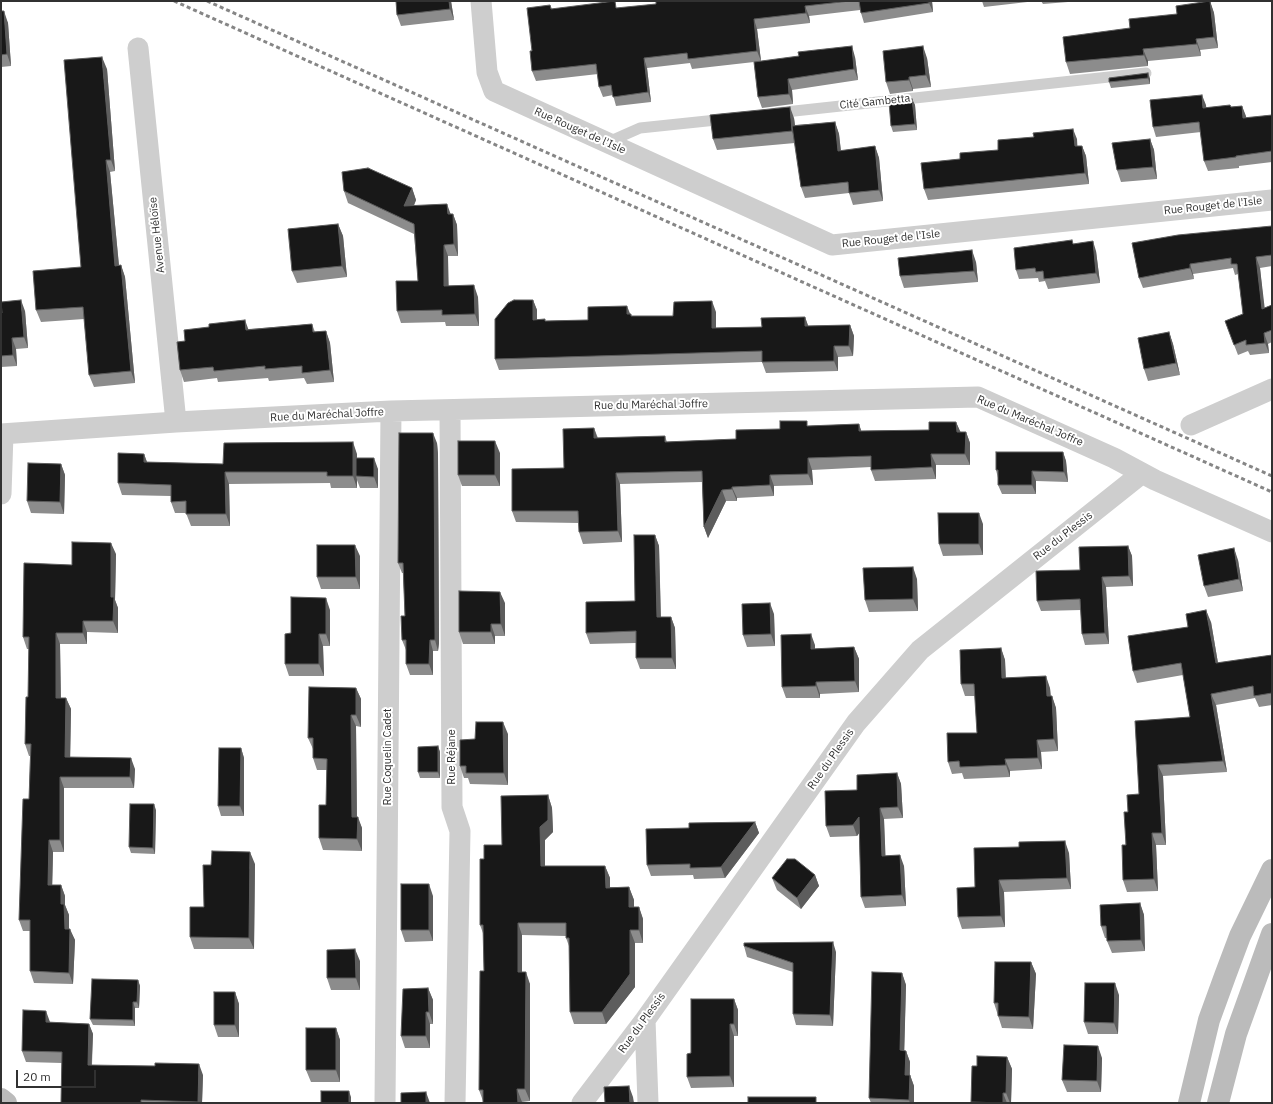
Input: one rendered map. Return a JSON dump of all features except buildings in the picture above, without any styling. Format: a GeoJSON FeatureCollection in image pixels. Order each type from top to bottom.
{"type":"FeatureCollection","features":[{"type":"Feature","properties":{"kind":"street","name":"Rue Rouget de l'Isle"},"geometry":{"type":"LineString","coordinates":[[481,1],[487,72],[494,91],[832,245],[1272,200]]}},
{"type":"Feature","properties":{"kind":"street","name":"Avenue Héloïse"},"geometry":{"type":"LineString","coordinates":[[138,48],[176,422]]}},
{"type":"Feature","properties":{"kind":"street"},"geometry":{"type":"LineString","coordinates":[[1191,425],[1272,389]]}},
{"type":"Feature","properties":{"kind":"street","name":"Rue du Maréchal Joffre"},"geometry":{"type":"LineString","coordinates":[[2,434],[176,422],[390,412],[978,397],[1114,458],[1141,474],[1272,532]]}},
{"type":"Feature","properties":{"kind":"street","name":"Rue Réjane"},"geometry":{"type":"LineString","coordinates":[[450,410],[452,807],[460,831],[455,1103]]}},
{"type":"Feature","properties":{"kind":"street","name":"Rue Coquelin Cadet"},"geometry":{"type":"LineString","coordinates":[[385,1103],[390,412]]}},
{"type":"Feature","properties":{"kind":"street"},"geometry":{"type":"LineString","coordinates":[[1,494],[2,434]]}},
{"type":"Feature","properties":{"kind":"street","name":"Rue du Plessis"},"geometry":{"type":"LineString","coordinates":[[582,1103],[645,1020],[856,723],[920,650],[1141,474]]}},
{"type":"Feature","properties":{"kind":"street"},"geometry":{"type":"LineString","coordinates":[[1189,1103],[1209,1020],[1240,936],[1272,870]]}},
{"type":"Feature","properties":{"kind":"street"},"geometry":{"type":"LineString","coordinates":[[1218,1103],[1236,1034],[1272,934]]}},
{"type":"Feature","properties":{"kind":"street"},"geometry":{"type":"LineString","coordinates":[[645,1020],[648,1103]]}},
{"type":"Feature","properties":{"kind":"street"},"geometry":{"type":"LineString","coordinates":[[1,1099],[6,1103]]}},
{"type":"Feature","properties":{"kind":"lane","name":"Cité Gambetta"},"geometry":{"type":"LineString","coordinates":[[764,114],[1146,73]]}},
{"type":"Feature","properties":{"kind":"lane"},"geometry":{"type":"LineString","coordinates":[[606,143],[640,128],[740,117]]}},
{"type":"Feature","properties":{"kind":"railway"},"geometry":{"type":"LineString","coordinates":[[174,1],[1272,492]]}},
{"type":"Feature","properties":{"kind":"railway"},"geometry":{"type":"LineString","coordinates":[[207,1],[1272,476]]}}]}
